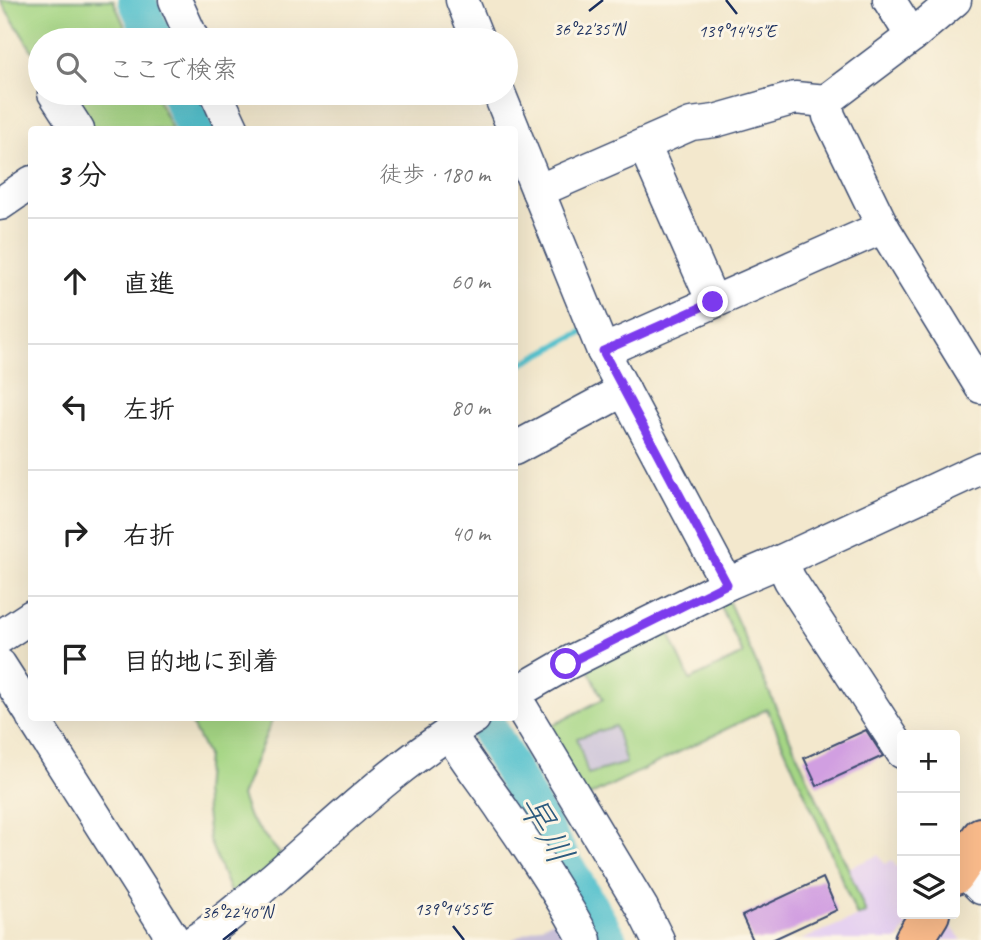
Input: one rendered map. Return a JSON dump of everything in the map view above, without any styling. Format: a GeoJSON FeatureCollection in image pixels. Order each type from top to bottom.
{"type":"FeatureCollection","features":[{"type":"Feature","properties":{"kind":"highway"},"geometry":{"type":"LineString","coordinates":[[914,940],[927,919]]}},
{"type":"Feature","properties":{"kind":"street"},"geometry":{"type":"LineString","coordinates":[[175,0],[188,28]]}},
{"type":"Feature","properties":{"kind":"street"},"geometry":{"type":"LineString","coordinates":[[462,0],[473,28]]}},
{"type":"Feature","properties":{"kind":"street"},"geometry":{"type":"LineString","coordinates":[[889,0],[912,36]]}},
{"type":"Feature","properties":{"kind":"street"},"geometry":{"type":"LineString","coordinates":[[538,191],[691,124],[715,121],[795,98],[826,101],[955,0]]}},
{"type":"Feature","properties":{"kind":"street"},"geometry":{"type":"LineString","coordinates":[[826,101],[828,117],[883,227],[981,387]]}},
{"type":"Feature","properties":{"kind":"street"},"geometry":{"type":"LineString","coordinates":[[62,105],[75,126]]}},
{"type":"Feature","properties":{"kind":"street"},"geometry":{"type":"LineString","coordinates":[[222,105],[231,126]]}},
{"type":"Feature","properties":{"kind":"street"},"geometry":{"type":"LineString","coordinates":[[504,105],[512,126]]}},
{"type":"Feature","properties":{"kind":"street"},"geometry":{"type":"LineString","coordinates":[[518,140],[603,351],[727,584]]}},
{"type":"Feature","properties":{"kind":"street"},"geometry":{"type":"LineString","coordinates":[[644,145],[713,302]]}},
{"type":"Feature","properties":{"kind":"street"},"geometry":{"type":"LineString","coordinates":[[0,204],[28,184]]}},
{"type":"Feature","properties":{"kind":"street"},"geometry":{"type":"LineString","coordinates":[[603,351],[883,227]]}},
{"type":"Feature","properties":{"kind":"street"},"geometry":{"type":"LineString","coordinates":[[518,447],[624,390]]}},
{"type":"Feature","properties":{"kind":"street"},"geometry":{"type":"LineString","coordinates":[[518,692],[566,664],[727,584],[981,468]]}},
{"type":"Feature","properties":{"kind":"street"},"geometry":{"type":"LineString","coordinates":[[781,561],[790,580],[897,744]]}},
{"type":"Feature","properties":{"kind":"street"},"geometry":{"type":"LineString","coordinates":[[0,637],[28,619]]}},
{"type":"Feature","properties":{"kind":"street"},"geometry":{"type":"LineString","coordinates":[[0,665],[28,710]]}},
{"type":"Feature","properties":{"kind":"street"},"geometry":{"type":"LineString","coordinates":[[518,701],[642,908],[658,940]]}},
{"type":"Feature","properties":{"kind":"street"},"geometry":{"type":"LineString","coordinates":[[35,721],[174,940]]}},
{"type":"Feature","properties":{"kind":"street"},"geometry":{"type":"LineString","coordinates":[[195,940],[255,894],[396,773],[461,725]]}},
{"type":"Feature","properties":{"kind":"street"},"geometry":{"type":"LineString","coordinates":[[461,725],[463,755],[505,813],[585,940]]}},
{"type":"Feature","properties":{"kind":"shaded area"},"geometry":{"type":"Polygon","coordinates":[[[615,726],[626,763],[588,774],[577,737],[615,726]]]}},
{"type":"Feature","properties":{"kind":"shaded area"},"geometry":{"type":"Polygon","coordinates":[[[879,855],[885,864],[892,860],[897,866],[897,919],[912,919],[898,940],[801,940],[866,913],[848,868],[879,855]]]}},
{"type":"Feature","properties":{"kind":"shaded area"},"geometry":{"type":"Polygon","coordinates":[[[563,916],[577,940],[511,940],[563,916]]]}},
{"type":"Feature","properties":{"kind":"shaded area"},"geometry":{"type":"Polygon","coordinates":[[[948,923],[962,940],[937,940],[948,923]]]}},
{"type":"Feature","properties":{"kind":"green space"},"geometry":{"type":"Polygon","coordinates":[[[0,0],[113,0],[126,28],[28,28],[28,44],[0,0]]]}},
{"type":"Feature","properties":{"kind":"green space"},"geometry":{"type":"Polygon","coordinates":[[[68,105],[161,105],[171,126],[82,126],[68,105]]]}},
{"type":"Feature","properties":{"kind":"green space"},"geometry":{"type":"Polygon","coordinates":[[[727,598],[866,913],[857,916],[767,709],[585,798],[544,730],[603,699],[586,665],[666,627],[690,680],[743,654],[718,601],[727,598]],[[615,726],[577,738],[588,774],[626,763],[615,726]]]}},
{"type":"Feature","properties":{"kind":"green space"},"geometry":{"type":"Polygon","coordinates":[[[195,721],[272,721],[241,796],[249,818],[282,856],[233,899],[209,840],[204,792],[207,755],[192,725],[195,721]]]}},
{"type":"Feature","properties":{"kind":"building"},"geometry":{"type":"Polygon","coordinates":[[[866,730],[883,756],[817,786],[804,758],[866,730]]]}},
{"type":"Feature","properties":{"kind":"building"},"geometry":{"type":"Polygon","coordinates":[[[823,878],[837,910],[772,940],[753,940],[742,916],[823,878]]]}},
{"type":"Feature","properties":{"kind":"waterway","name":"早川"},"geometry":{"type":"LineString","coordinates":[[137,0],[150,28]]}},
{"type":"Feature","properties":{"kind":"waterway","name":"早川"},"geometry":{"type":"LineString","coordinates":[[184,105],[193,126]]}},
{"type":"Feature","properties":{"kind":"waterway"},"geometry":{"type":"LineString","coordinates":[[518,366],[584,331]]}},
{"type":"Feature","properties":{"kind":"waterway","name":"早川"},"geometry":{"type":"LineString","coordinates":[[485,721],[608,940]]}},
{"type":"Feature","properties":{"kind":"route"},"geometry":{"type":"LineString","coordinates":[[566,664],[727,584],[603,351],[713,302]]}}]}
